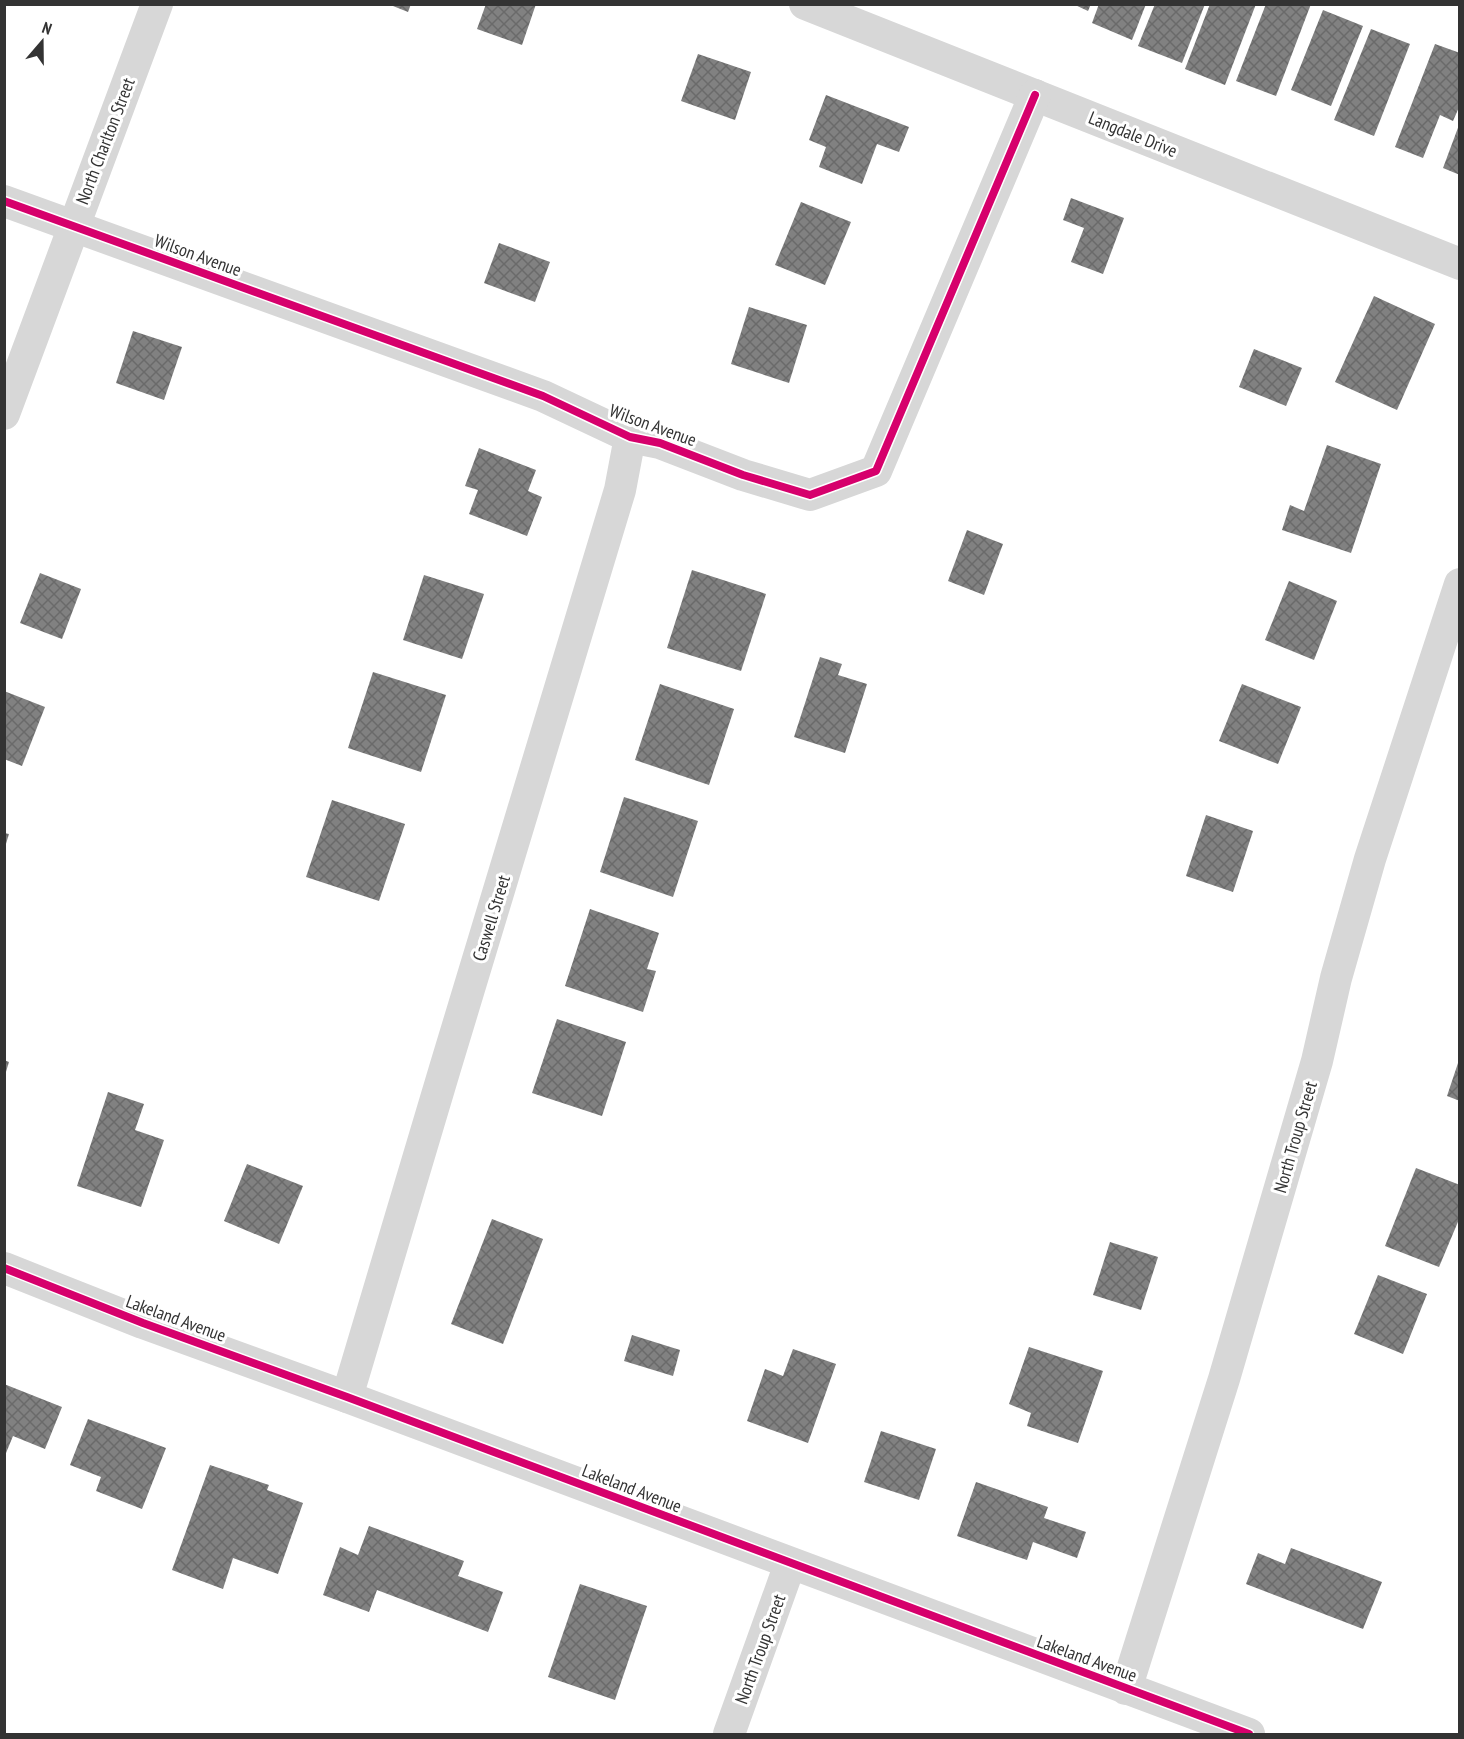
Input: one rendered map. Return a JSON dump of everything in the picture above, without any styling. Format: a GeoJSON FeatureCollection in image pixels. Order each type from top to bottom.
{"type":"FeatureCollection","features":[{"type":"Feature","properties":{"kind":"street","name":"North Charlton Street"},"geometry":{"type":"LineString","coordinates":[[4,414],[47,304],[73,226],[157,4]]}},
{"type":"Feature","properties":{"kind":"street","name":"Langdale Drive"},"geometry":{"type":"LineString","coordinates":[[811,6],[1460,264]]}},
{"type":"Feature","properties":{"kind":"street","name":"Wilson Avenue"},"geometry":{"type":"LineString","coordinates":[[4,201],[543,396],[630,437],[660,443],[743,475],[810,495],[876,471],[1035,95]]}},
{"type":"Feature","properties":{"kind":"street","name":"Caswell Street"},"geometry":{"type":"LineString","coordinates":[[347,1397],[424,1134],[616,502],[630,437]]}},
{"type":"Feature","properties":{"kind":"street","name":"North Troup Street"},"geometry":{"type":"LineString","coordinates":[[1126,1689],[1227,1368],[1317,1061],[1336,978],[1370,859],[1460,584]]}},
{"type":"Feature","properties":{"kind":"street","name":"Lakeland Avenue"},"geometry":{"type":"LineString","coordinates":[[4,1268],[143,1323],[1249,1734]]}},
{"type":"Feature","properties":{"kind":"street","name":"North Troup Street"},"geometry":{"type":"LineString","coordinates":[[729,1734],[790,1563]]}},
{"type":"Feature","properties":{"kind":"building"},"geometry":{"type":"Polygon","coordinates":[[[388,4],[411,4],[408,12],[388,4]]]}},
{"type":"Feature","properties":{"kind":"building"},"geometry":{"type":"Polygon","coordinates":[[[486,4],[536,4],[522,45],[477,29],[486,4]]]}},
{"type":"Feature","properties":{"kind":"building"},"geometry":{"type":"Polygon","coordinates":[[[1073,4],[1091,4],[1088,11],[1073,4]]]}},
{"type":"Feature","properties":{"kind":"building"},"geometry":{"type":"Polygon","coordinates":[[[1099,4],[1146,4],[1132,40],[1092,23],[1099,4]]]}},
{"type":"Feature","properties":{"kind":"building"},"geometry":{"type":"Polygon","coordinates":[[[1155,4],[1205,4],[1182,63],[1138,46],[1155,4]]]}},
{"type":"Feature","properties":{"kind":"building"},"geometry":{"type":"Polygon","coordinates":[[[1210,4],[1256,4],[1225,85],[1185,69],[1210,4]]]}},
{"type":"Feature","properties":{"kind":"building"},"geometry":{"type":"Polygon","coordinates":[[[1266,4],[1311,4],[1276,96],[1236,81],[1266,4]]]}},
{"type":"Feature","properties":{"kind":"building"},"geometry":{"type":"Polygon","coordinates":[[[1323,10],[1363,26],[1331,106],[1291,90],[1323,10]]]}},
{"type":"Feature","properties":{"kind":"building"},"geometry":{"type":"Polygon","coordinates":[[[1371,29],[1410,44],[1374,136],[1334,120],[1371,29]]]}},
{"type":"Feature","properties":{"kind":"building"},"geometry":{"type":"Polygon","coordinates":[[[1435,44],[1460,53],[1460,105],[1453,121],[1440,115],[1423,158],[1395,147],[1435,44]]]}},
{"type":"Feature","properties":{"kind":"building"},"geometry":{"type":"Polygon","coordinates":[[[698,54],[751,72],[735,120],[681,101],[698,54]]]}},
{"type":"Feature","properties":{"kind":"building"},"geometry":{"type":"Polygon","coordinates":[[[826,95],[909,127],[899,152],[877,144],[862,184],[819,167],[826,147],[809,140],[826,95]]]}},
{"type":"Feature","properties":{"kind":"building"},"geometry":{"type":"Polygon","coordinates":[[[1460,125],[1460,175],[1443,168],[1460,125]]]}},
{"type":"Feature","properties":{"kind":"building"},"geometry":{"type":"Polygon","coordinates":[[[1071,198],[1124,218],[1103,274],[1071,262],[1084,228],[1063,220],[1071,198]]]}},
{"type":"Feature","properties":{"kind":"building"},"geometry":{"type":"Polygon","coordinates":[[[801,202],[851,222],[825,285],[775,265],[801,202]]]}},
{"type":"Feature","properties":{"kind":"building"},"geometry":{"type":"Polygon","coordinates":[[[499,243],[550,262],[535,302],[484,283],[499,243]]]}},
{"type":"Feature","properties":{"kind":"building"},"geometry":{"type":"Polygon","coordinates":[[[1374,296],[1435,324],[1397,410],[1335,382],[1374,296]]]}},
{"type":"Feature","properties":{"kind":"building"},"geometry":{"type":"Polygon","coordinates":[[[749,307],[807,325],[789,383],[731,364],[749,307]]]}},
{"type":"Feature","properties":{"kind":"building"},"geometry":{"type":"Polygon","coordinates":[[[133,331],[182,347],[164,400],[116,383],[133,331]]]}},
{"type":"Feature","properties":{"kind":"building"},"geometry":{"type":"Polygon","coordinates":[[[1254,349],[1302,368],[1286,406],[1239,387],[1254,349]]]}},
{"type":"Feature","properties":{"kind":"building"},"geometry":{"type":"Polygon","coordinates":[[[1327,445],[1381,464],[1351,553],[1282,530],[1290,505],[1304,511],[1327,445]]]}},
{"type":"Feature","properties":{"kind":"building"},"geometry":{"type":"Polygon","coordinates":[[[479,448],[536,470],[528,491],[542,497],[527,536],[469,514],[478,490],[465,486],[479,448]]]}},
{"type":"Feature","properties":{"kind":"building"},"geometry":{"type":"Polygon","coordinates":[[[967,530],[1003,544],[984,595],[948,581],[967,530]]]}},
{"type":"Feature","properties":{"kind":"building"},"geometry":{"type":"Polygon","coordinates":[[[692,570],[766,594],[741,671],[667,648],[692,570]]]}},
{"type":"Feature","properties":{"kind":"building"},"geometry":{"type":"Polygon","coordinates":[[[40,573],[81,589],[62,639],[20,623],[40,573]]]}},
{"type":"Feature","properties":{"kind":"building"},"geometry":{"type":"Polygon","coordinates":[[[424,575],[484,594],[462,659],[403,640],[424,575]]]}},
{"type":"Feature","properties":{"kind":"building"},"geometry":{"type":"Polygon","coordinates":[[[1289,581],[1337,601],[1314,660],[1265,640],[1289,581]]]}},
{"type":"Feature","properties":{"kind":"building"},"geometry":{"type":"Polygon","coordinates":[[[820,657],[842,664],[838,675],[867,684],[845,753],[794,737],[820,657]]]}},
{"type":"Feature","properties":{"kind":"building"},"geometry":{"type":"Polygon","coordinates":[[[373,672],[446,695],[421,772],[348,748],[373,672]]]}},
{"type":"Feature","properties":{"kind":"building"},"geometry":{"type":"Polygon","coordinates":[[[660,684],[734,709],[709,785],[635,760],[660,684]]]}},
{"type":"Feature","properties":{"kind":"building"},"geometry":{"type":"Polygon","coordinates":[[[1242,684],[1301,707],[1278,764],[1219,741],[1242,684]]]}},
{"type":"Feature","properties":{"kind":"building"},"geometry":{"type":"Polygon","coordinates":[[[4,691],[45,707],[22,766],[4,759],[4,691]]]}},
{"type":"Feature","properties":{"kind":"building"},"geometry":{"type":"Polygon","coordinates":[[[624,797],[698,821],[673,897],[600,872],[624,797]]]}},
{"type":"Feature","properties":{"kind":"building"},"geometry":{"type":"Polygon","coordinates":[[[332,800],[405,824],[379,901],[306,877],[332,800]]]}},
{"type":"Feature","properties":{"kind":"building"},"geometry":{"type":"Polygon","coordinates":[[[1206,815],[1253,831],[1233,892],[1186,876],[1206,815]]]}},
{"type":"Feature","properties":{"kind":"building"},"geometry":{"type":"Polygon","coordinates":[[[4,833],[9,834],[5,847],[4,847],[4,833]]]}},
{"type":"Feature","properties":{"kind":"building"},"geometry":{"type":"Polygon","coordinates":[[[590,909],[659,933],[647,969],[656,971],[643,1012],[565,986],[590,909]]]}},
{"type":"Feature","properties":{"kind":"building"},"geometry":{"type":"Polygon","coordinates":[[[557,1019],[626,1042],[602,1116],[532,1093],[557,1019]]]}},
{"type":"Feature","properties":{"kind":"building"},"geometry":{"type":"Polygon","coordinates":[[[4,1060],[9,1062],[5,1075],[4,1075],[4,1060]]]}},
{"type":"Feature","properties":{"kind":"building"},"geometry":{"type":"Polygon","coordinates":[[[1460,1060],[1460,1101],[1447,1096],[1460,1060]]]}},
{"type":"Feature","properties":{"kind":"building"},"geometry":{"type":"Polygon","coordinates":[[[108,1092],[144,1104],[135,1130],[164,1140],[141,1207],[77,1186],[108,1092]]]}},
{"type":"Feature","properties":{"kind":"building"},"geometry":{"type":"Polygon","coordinates":[[[247,1164],[303,1186],[279,1244],[224,1221],[247,1164]]]}},
{"type":"Feature","properties":{"kind":"building"},"geometry":{"type":"Polygon","coordinates":[[[1416,1168],[1460,1185],[1460,1217],[1439,1267],[1385,1246],[1416,1168]]]}},
{"type":"Feature","properties":{"kind":"building"},"geometry":{"type":"Polygon","coordinates":[[[492,1219],[543,1239],[503,1344],[451,1324],[492,1219]]]}},
{"type":"Feature","properties":{"kind":"building"},"geometry":{"type":"Polygon","coordinates":[[[1110,1242],[1158,1257],[1141,1310],[1093,1295],[1110,1242]]]}},
{"type":"Feature","properties":{"kind":"building"},"geometry":{"type":"Polygon","coordinates":[[[1378,1275],[1427,1294],[1403,1354],[1354,1334],[1378,1275]]]}},
{"type":"Feature","properties":{"kind":"building"},"geometry":{"type":"Polygon","coordinates":[[[632,1335],[680,1350],[673,1376],[624,1361],[632,1335]]]}},
{"type":"Feature","properties":{"kind":"building"},"geometry":{"type":"Polygon","coordinates":[[[1029,1347],[1103,1371],[1078,1443],[1027,1426],[1031,1413],[1009,1404],[1029,1347]]]}},
{"type":"Feature","properties":{"kind":"building"},"geometry":{"type":"Polygon","coordinates":[[[793,1349],[836,1364],[808,1443],[747,1421],[765,1369],[783,1376],[793,1349]]]}},
{"type":"Feature","properties":{"kind":"building"},"geometry":{"type":"Polygon","coordinates":[[[4,1384],[62,1407],[45,1449],[13,1436],[4,1458],[4,1384]]]}},
{"type":"Feature","properties":{"kind":"building"},"geometry":{"type":"Polygon","coordinates":[[[88,1419],[166,1448],[142,1509],[96,1491],[101,1477],[70,1465],[88,1419]]]}},
{"type":"Feature","properties":{"kind":"building"},"geometry":{"type":"Polygon","coordinates":[[[881,1431],[936,1449],[919,1500],[864,1482],[881,1431]]]}},
{"type":"Feature","properties":{"kind":"building"},"geometry":{"type":"Polygon","coordinates":[[[210,1465],[269,1485],[267,1490],[303,1503],[278,1574],[233,1558],[223,1589],[172,1570],[210,1465]]]}},
{"type":"Feature","properties":{"kind":"building"},"geometry":{"type":"Polygon","coordinates":[[[976,1482],[1048,1507],[1044,1518],[1086,1532],[1077,1558],[1033,1542],[1027,1560],[957,1536],[976,1482]]]}},
{"type":"Feature","properties":{"kind":"building"},"geometry":{"type":"Polygon","coordinates":[[[369,1526],[464,1561],[458,1576],[503,1592],[488,1632],[377,1590],[369,1612],[323,1595],[340,1547],[358,1555],[369,1526]]]}},
{"type":"Feature","properties":{"kind":"building"},"geometry":{"type":"Polygon","coordinates":[[[1291,1548],[1382,1582],[1363,1629],[1246,1584],[1258,1553],[1285,1564],[1291,1548]]]}},
{"type":"Feature","properties":{"kind":"building"},"geometry":{"type":"Polygon","coordinates":[[[580,1584],[647,1606],[615,1700],[548,1677],[580,1584]]]}},
{"type":"Feature","properties":{"kind":"cycle path"},"geometry":{"type":"LineString","coordinates":[[4,201],[543,396],[630,437],[660,443],[743,475],[810,495],[876,471],[1035,95]]}},
{"type":"Feature","properties":{"kind":"cycle path"},"geometry":{"type":"LineString","coordinates":[[4,1268],[143,1323],[1249,1734]]}}]}
